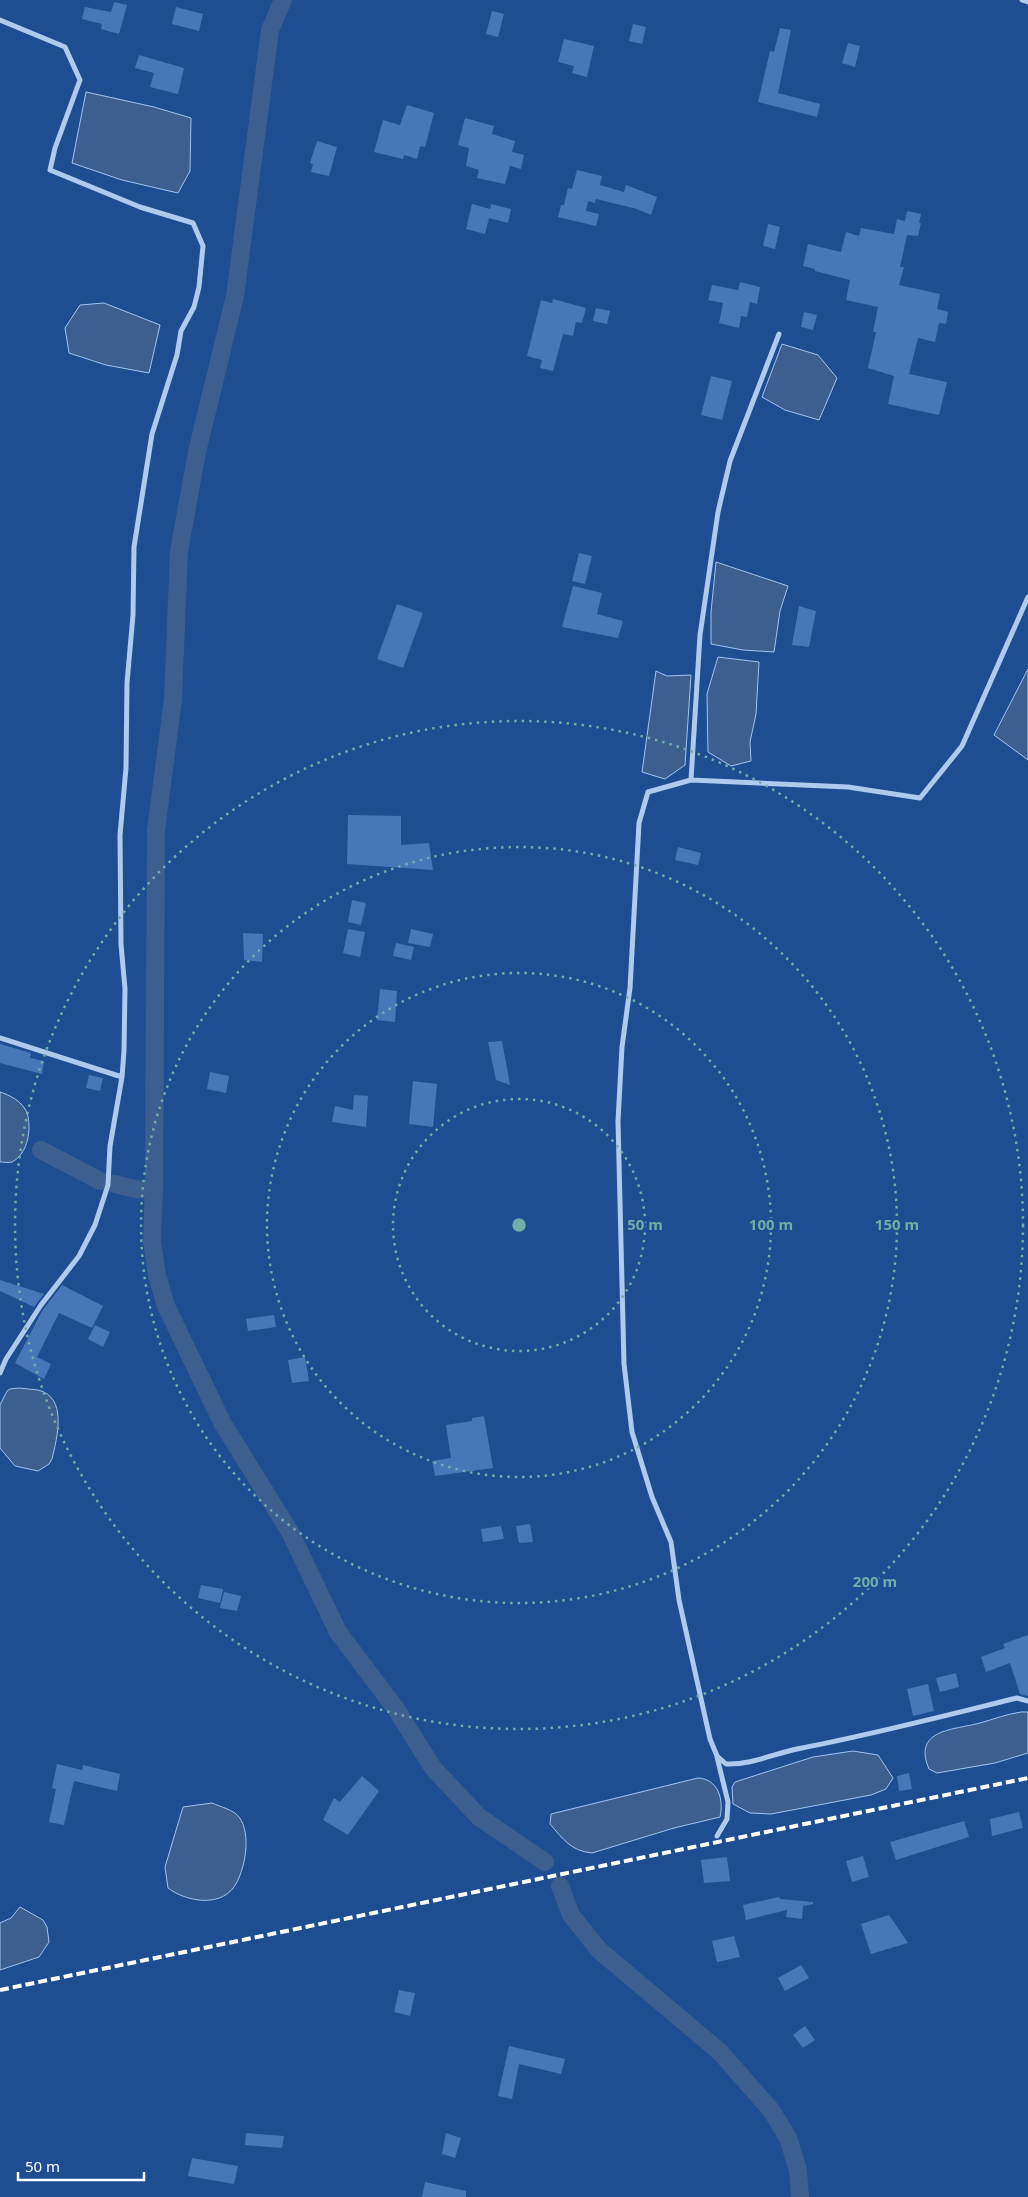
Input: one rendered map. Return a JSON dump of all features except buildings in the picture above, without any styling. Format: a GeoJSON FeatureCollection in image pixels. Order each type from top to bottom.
{"type":"FeatureCollection","features":[{"type":"Feature","properties":{"kind":"street"},"geometry":{"type":"LineString","coordinates":[[1022,0],[1028,2]]}},
{"type":"Feature","properties":{"kind":"street"},"geometry":{"type":"LineString","coordinates":[[0,20],[65,47],[80,80],[55,148],[50,170],[140,207],[193,223],[203,246],[199,287],[194,307],[182,331],[177,355],[152,434],[134,547],[133,615],[127,683],[126,768],[120,835],[121,944],[125,989],[122,1077],[110,1146],[108,1185],[95,1225],[79,1256],[41,1305],[6,1359],[0,1373]]}},
{"type":"Feature","properties":{"kind":"street"},"geometry":{"type":"LineString","coordinates":[[692,780],[700,635],[718,512],[730,461],[779,334]]}},
{"type":"Feature","properties":{"kind":"street"},"geometry":{"type":"LineString","coordinates":[[718,1836],[728,1813],[724,1778],[710,1739],[679,1600],[671,1542],[652,1497],[632,1432],[624,1364],[620,1266],[618,1120],[622,1047],[630,988],[639,823],[648,792],[692,780],[848,788],[920,798],[962,746],[1028,597]]}},
{"type":"Feature","properties":{"kind":"street"},"geometry":{"type":"LineString","coordinates":[[0,1038],[122,1077]]}},
{"type":"Feature","properties":{"kind":"street"},"geometry":{"type":"LineString","coordinates":[[717,1756],[726,1764],[748,1763],[794,1750],[844,1740],[1017,1698],[1028,1701]]}},
{"type":"Feature","properties":{"kind":"water"},"geometry":{"type":"Polygon","coordinates":[[[86,92],[154,107],[191,118],[190,171],[178,193],[122,180],[72,163],[86,92]]]}},
{"type":"Feature","properties":{"kind":"water"},"geometry":{"type":"Polygon","coordinates":[[[104,303],[160,325],[149,373],[106,365],[69,353],[65,328],[80,305],[104,303]]]}},
{"type":"Feature","properties":{"kind":"water"},"geometry":{"type":"Polygon","coordinates":[[[782,344],[818,355],[837,378],[819,420],[785,410],[762,397],[782,344]]]}},
{"type":"Feature","properties":{"kind":"water"},"geometry":{"type":"Polygon","coordinates":[[[716,562],[788,586],[780,611],[774,652],[743,650],[711,644],[711,612],[716,562]]]}},
{"type":"Feature","properties":{"kind":"water"},"geometry":{"type":"Polygon","coordinates":[[[718,657],[759,662],[756,714],[750,742],[751,761],[731,766],[708,752],[707,694],[718,657]]]}},
{"type":"Feature","properties":{"kind":"water"},"geometry":{"type":"Polygon","coordinates":[[[1028,669],[1028,760],[994,735],[1028,669]]]}},
{"type":"Feature","properties":{"kind":"water"},"geometry":{"type":"Polygon","coordinates":[[[656,671],[667,676],[691,675],[685,765],[665,779],[642,772],[656,671]]]}},
{"type":"Feature","properties":{"kind":"water"},"geometry":{"type":"Polygon","coordinates":[[[0,1092],[19,1102],[27,1113],[29,1133],[25,1147],[22,1153],[12,1162],[0,1162],[0,1092]]]}},
{"type":"Feature","properties":{"kind":"water"},"geometry":{"type":"Polygon","coordinates":[[[19,1388],[38,1390],[47,1394],[54,1401],[57,1409],[58,1430],[52,1459],[49,1464],[38,1471],[15,1466],[0,1448],[0,1405],[7,1391],[19,1388]]]}},
{"type":"Feature","properties":{"kind":"water"},"geometry":{"type":"Polygon","coordinates":[[[1021,1712],[1028,1712],[1028,1753],[995,1763],[937,1773],[929,1769],[925,1756],[926,1746],[938,1734],[1021,1712]]]}},
{"type":"Feature","properties":{"kind":"water"},"geometry":{"type":"Polygon","coordinates":[[[853,1751],[878,1755],[893,1778],[886,1789],[871,1795],[771,1814],[750,1813],[733,1804],[732,1787],[735,1782],[813,1757],[853,1751]]]}},
{"type":"Feature","properties":{"kind":"water"},"geometry":{"type":"Polygon","coordinates":[[[698,1778],[710,1782],[718,1791],[721,1803],[720,1817],[674,1828],[592,1853],[573,1847],[550,1824],[551,1814],[698,1778]]]}},
{"type":"Feature","properties":{"kind":"water"},"geometry":{"type":"Polygon","coordinates":[[[212,1803],[234,1812],[243,1824],[246,1842],[244,1862],[238,1880],[228,1894],[211,1900],[192,1899],[175,1893],[168,1888],[165,1867],[183,1807],[212,1803]]]}},
{"type":"Feature","properties":{"kind":"water"},"geometry":{"type":"Polygon","coordinates":[[[20,1907],[43,1920],[47,1927],[49,1942],[39,1957],[0,1970],[0,1923],[11,1918],[20,1907]]]}},
{"type":"Feature","properties":{"kind":"waterway"},"geometry":{"type":"LineString","coordinates":[[283,0],[270,30],[235,296],[197,452],[179,551],[173,699],[156,830],[152,1242],[157,1275],[166,1306],[223,1424],[290,1532],[338,1632],[396,1709],[433,1768],[479,1817],[545,1862]]}},
{"type":"Feature","properties":{"kind":"waterway"},"geometry":{"type":"LineString","coordinates":[[41,1150],[100,1181]]}},
{"type":"Feature","properties":{"kind":"waterway"},"geometry":{"type":"LineString","coordinates":[[115,1184],[141,1189],[150,1188],[154,1185]]}},
{"type":"Feature","properties":{"kind":"waterway"},"geometry":{"type":"LineString","coordinates":[[560,1886],[571,1915],[599,1950],[720,2052],[771,2110],[788,2138],[798,2170],[800,2197]]}},
{"type":"Feature","properties":{"kind":"railway"},"geometry":{"type":"LineString","coordinates":[[0,1990],[1028,1778]]}}]}
